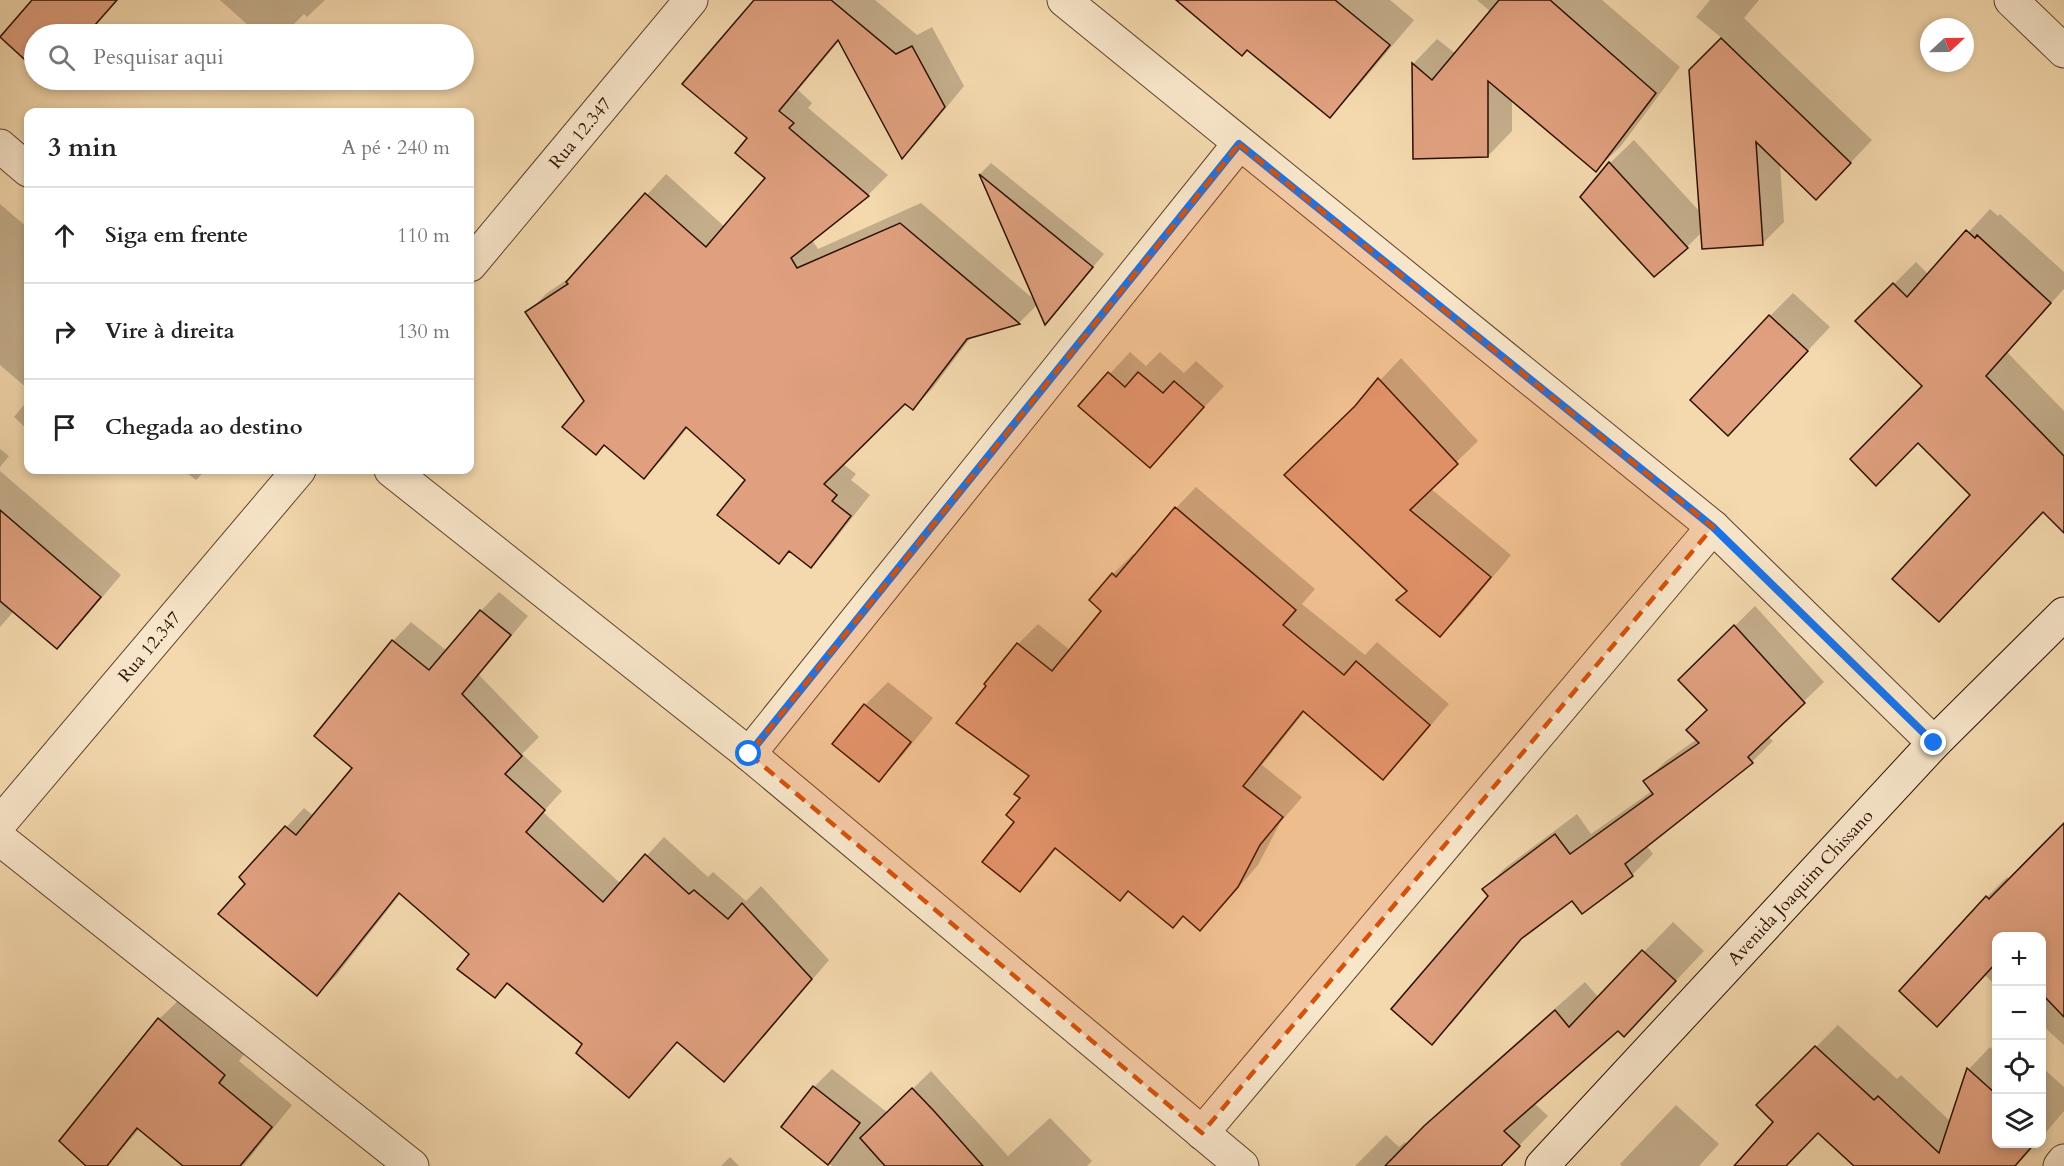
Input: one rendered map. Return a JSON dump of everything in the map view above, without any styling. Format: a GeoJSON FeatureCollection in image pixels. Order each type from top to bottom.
{"type":"FeatureCollection","features":[{"type":"Feature","properties":{"kind":"street","name":"Rua 12.347"},"geometry":{"type":"LineString","coordinates":[[474,260],[691,0]]}},
{"type":"Feature","properties":{"kind":"street"},"geometry":{"type":"LineString","coordinates":[[1064,0],[1713,527],[1934,743]]}},
{"type":"Feature","properties":{"kind":"street"},"geometry":{"type":"LineString","coordinates":[[2011,0],[2064,51]]}},
{"type":"Feature","properties":{"kind":"street"},"geometry":{"type":"LineString","coordinates":[[749,754],[1239,144]]}},
{"type":"Feature","properties":{"kind":"street"},"geometry":{"type":"LineString","coordinates":[[0,146],[24,167]]}},
{"type":"Feature","properties":{"kind":"street","name":"Rua 12.347"},"geometry":{"type":"LineString","coordinates":[[0,823],[296,474]]}},
{"type":"Feature","properties":{"kind":"street"},"geometry":{"type":"LineString","coordinates":[[396,474],[749,754],[1242,1166]]}},
{"type":"Feature","properties":{"kind":"street"},"geometry":{"type":"LineString","coordinates":[[1202,1133],[1713,527]]}},
{"type":"Feature","properties":{"kind":"street","name":"Avenida Joaquim Chissano"},"geometry":{"type":"LineString","coordinates":[[1542,1166],[1934,743],[2064,614]]}},
{"type":"Feature","properties":{"kind":"street"},"geometry":{"type":"LineString","coordinates":[[0,838],[400,1162]]}},
{"type":"Feature","properties":{"kind":"street"},"geometry":{"type":"LineString","coordinates":[[2060,1166],[2064,1161]]}},
{"type":"Feature","properties":{"kind":"highlighted area"},"geometry":{"type":"Polygon","coordinates":[[[1239,144],[1713,527],[1202,1133],[749,754],[1239,144]]]}},
{"type":"Feature","properties":{"kind":"building"},"geometry":{"type":"Polygon","coordinates":[[[32,0],[117,0],[96,24],[24,24],[24,59],[0,37],[32,0]]]}},
{"type":"Feature","properties":{"kind":"building"},"geometry":{"type":"Polygon","coordinates":[[[754,0],[831,0],[896,54],[912,46],[945,107],[902,159],[838,40],[779,111],[794,123],[789,128],[869,196],[791,258],[797,268],[900,223],[1020,324],[967,339],[913,410],[905,404],[824,484],[837,495],[832,501],[851,516],[811,568],[789,551],[779,564],[717,515],[745,480],[686,427],[644,479],[604,445],[596,455],[562,427],[584,401],[525,312],[568,284],[566,282],[645,193],[706,247],[765,178],[735,153],[747,138],[682,84],[754,0]]]}},
{"type":"Feature","properties":{"kind":"building"},"geometry":{"type":"Polygon","coordinates":[[[1176,0],[1335,0],[1390,45],[1330,118],[1247,50],[1242,56],[1176,0]]]}},
{"type":"Feature","properties":{"kind":"building"},"geometry":{"type":"Polygon","coordinates":[[[1499,0],[1550,0],[1656,93],[1596,172],[1488,81],[1488,157],[1413,159],[1412,63],[1432,80],[1499,0]]]}},
{"type":"Feature","properties":{"kind":"building"},"geometry":{"type":"Polygon","coordinates":[[[1721,38],[1851,163],[1816,200],[1756,142],[1763,245],[1702,249],[1689,70],[1721,38]]]}},
{"type":"Feature","properties":{"kind":"building"},"geometry":{"type":"Polygon","coordinates":[[[1609,162],[1688,248],[1654,277],[1580,197],[1609,162]]]}},
{"type":"Feature","properties":{"kind":"building"},"geometry":{"type":"Polygon","coordinates":[[[979,174],[1093,267],[1045,325],[979,174]]]}},
{"type":"Feature","properties":{"kind":"building"},"geometry":{"type":"Polygon","coordinates":[[[1966,230],[1975,238],[1977,235],[2051,303],[1986,376],[2064,456],[2064,533],[2043,512],[1939,622],[1892,579],[1970,495],[1918,443],[1876,486],[1850,459],[1922,386],[1855,321],[1893,283],[1907,297],[1966,230]]]}},
{"type":"Feature","properties":{"kind":"building"},"geometry":{"type":"Polygon","coordinates":[[[1769,315],[1808,351],[1728,436],[1690,400],[1769,315]]]}},
{"type":"Feature","properties":{"kind":"building"},"geometry":{"type":"Polygon","coordinates":[[[1108,372],[1125,387],[1138,372],[1163,393],[1174,381],[1204,407],[1150,468],[1078,406],[1108,372]]]}},
{"type":"Feature","properties":{"kind":"building"},"geometry":{"type":"Polygon","coordinates":[[[1378,378],[1458,464],[1410,510],[1491,577],[1440,637],[1396,600],[1407,591],[1284,475],[1355,406],[1378,378]]]}},
{"type":"Feature","properties":{"kind":"building"},"geometry":{"type":"Polygon","coordinates":[[[1175,507],[1296,610],[1283,625],[1344,675],[1356,661],[1430,725],[1383,780],[1303,711],[1243,786],[1283,817],[1260,845],[1238,887],[1200,931],[1183,916],[1173,928],[1128,891],[1120,901],[1055,848],[1020,892],[982,862],[1014,822],[1006,815],[1020,798],[1014,794],[1029,776],[956,723],[1017,643],[1052,671],[1101,611],[1089,600],[1112,573],[1116,577],[1175,507]]]}},
{"type":"Feature","properties":{"kind":"building"},"geometry":{"type":"Polygon","coordinates":[[[0,510],[101,597],[57,649],[0,601],[0,510]]]}},
{"type":"Feature","properties":{"kind":"building"},"geometry":{"type":"Polygon","coordinates":[[[480,610],[511,635],[462,694],[522,756],[505,774],[545,810],[526,832],[603,902],[645,854],[689,894],[694,890],[728,919],[742,903],[812,979],[724,1082],[677,1042],[629,1098],[576,1053],[582,1044],[507,983],[495,998],[457,969],[469,954],[399,893],[317,996],[218,914],[245,884],[239,877],[285,826],[296,835],[352,768],[314,736],[392,640],[429,670],[480,610]]]}},
{"type":"Feature","properties":{"kind":"building"},"geometry":{"type":"Polygon","coordinates":[[[1734,625],[1805,703],[1748,757],[1753,763],[1625,864],[1633,876],[1582,914],[1572,901],[1521,939],[1432,1045],[1391,1009],[1488,896],[1482,889],[1555,834],[1570,854],[1653,794],[1643,781],[1699,743],[1686,730],[1707,710],[1678,680],[1734,625]]]}},
{"type":"Feature","properties":{"kind":"building"},"geometry":{"type":"Polygon","coordinates":[[[864,704],[911,742],[879,782],[832,744],[864,704]]]}},
{"type":"Feature","properties":{"kind":"building"},"geometry":{"type":"Polygon","coordinates":[[[2064,823],[2064,1017],[2046,998],[2046,932],[1992,932],[1992,967],[1937,1027],[1899,991],[1986,896],[1989,899],[2064,823]]]}},
{"type":"Feature","properties":{"kind":"building"},"geometry":{"type":"Polygon","coordinates":[[[1642,950],[1676,981],[1624,1037],[1618,1031],[1504,1131],[1520,1146],[1501,1166],[1385,1166],[1424,1126],[1555,1010],[1569,1027],[1642,950]]]}},
{"type":"Feature","properties":{"kind":"building"},"geometry":{"type":"Polygon","coordinates":[[[158,1018],[225,1075],[219,1083],[272,1127],[240,1166],[183,1166],[137,1128],[107,1166],[86,1166],[59,1141],[158,1018]]]}},
{"type":"Feature","properties":{"kind":"building"},"geometry":{"type":"Polygon","coordinates":[[[1815,1046],[1874,1100],[1878,1096],[1939,1153],[1967,1068],[1992,1090],[1992,1148],[2031,1148],[2015,1166],[1854,1166],[1818,1133],[1786,1166],[1734,1166],[1773,1122],[1756,1105],[1815,1046]]]}},
{"type":"Feature","properties":{"kind":"building"},"geometry":{"type":"Polygon","coordinates":[[[813,1086],[860,1123],[828,1165],[781,1127],[813,1086]]]}},
{"type":"Feature","properties":{"kind":"building"},"geometry":{"type":"Polygon","coordinates":[[[912,1088],[983,1166],[885,1166],[860,1138],[912,1088]]]}},
{"type":"Feature","properties":{"kind":"route"},"geometry":{"type":"LineString","coordinates":[[749,754],[1239,144],[1713,527],[1934,743]]}}]}
